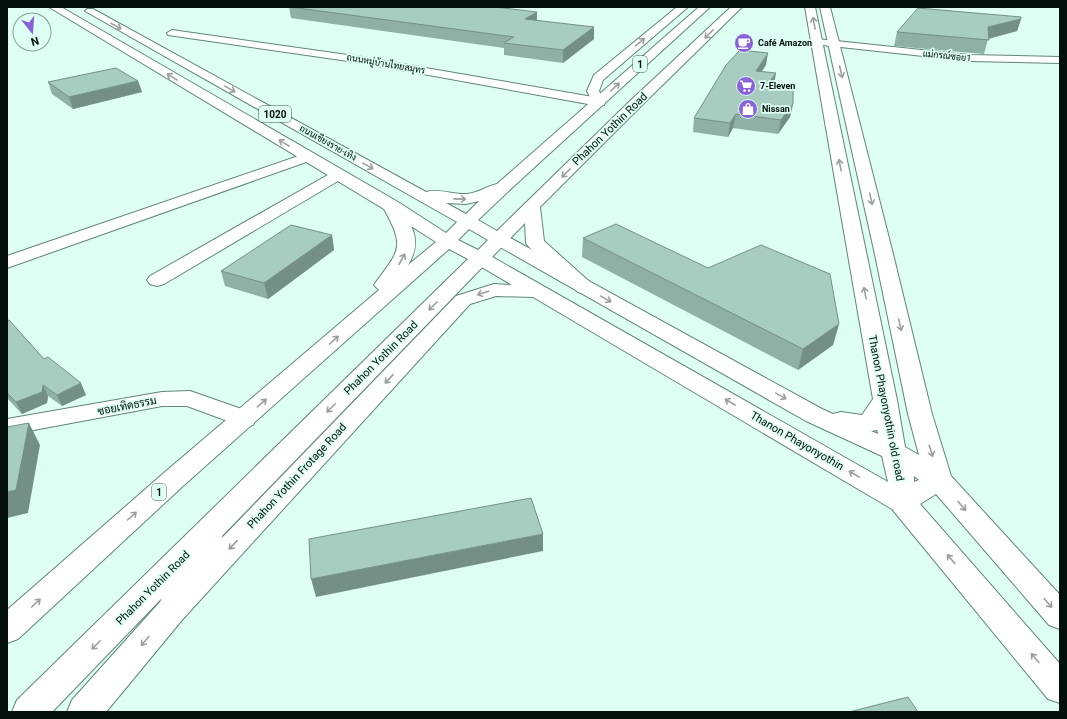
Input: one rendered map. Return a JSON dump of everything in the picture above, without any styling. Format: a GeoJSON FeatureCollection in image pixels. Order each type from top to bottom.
{"type":"FeatureCollection","features":[{"type":"Feature","properties":{"kind":"main road","name":"1020"},"geometry":{"type":"LineString","coordinates":[[54,7],[338,176],[392,206],[447,241],[480,258]]}},
{"type":"Feature","properties":{"kind":"main road","name":"ถนนเชียงราย-เทิง"},"geometry":{"type":"LineString","coordinates":[[82,7],[469,221]]}},
{"type":"Feature","properties":{"kind":"main road","name":"1"},"geometry":{"type":"LineString","coordinates":[[599,102],[593,91],[598,78],[682,7]]}},
{"type":"Feature","properties":{"kind":"main road","name":"1"},"geometry":{"type":"LineString","coordinates":[[7,630],[174,479],[447,241],[509,182],[705,7]]}},
{"type":"Feature","properties":{"kind":"main road","name":"Phahon Yothin Road"},"geometry":{"type":"LineString","coordinates":[[29,712],[532,206],[736,7]]}},
{"type":"Feature","properties":{"kind":"main road","name":"Thanon Phayonyothin old road"},"geometry":{"type":"LineString","coordinates":[[810,7],[826,43],[920,414],[939,480],[902,502],[901,477],[893,451],[826,43],[825,7]]}},
{"type":"Feature","properties":{"kind":"main road","name":"ถนนหมู่บ้านไทยสมุทร"},"geometry":{"type":"LineString","coordinates":[[172,33],[362,60],[599,102]]}},
{"type":"Feature","properties":{"kind":"main road","name":"แม่กรณ์ซอย1"},"geometry":{"type":"LineString","coordinates":[[826,43],[969,58],[1060,60]]}},
{"type":"Feature","properties":{"kind":"main road"},"geometry":{"type":"LineString","coordinates":[[7,262],[307,157]]}},
{"type":"Feature","properties":{"kind":"main road"},"geometry":{"type":"LineString","coordinates":[[157,280],[338,176]]}},
{"type":"Feature","properties":{"kind":"main road"},"geometry":{"type":"LineString","coordinates":[[408,188],[446,198],[467,200],[483,196],[509,182]]}},
{"type":"Feature","properties":{"kind":"main road"},"geometry":{"type":"LineString","coordinates":[[353,323],[395,271],[406,253],[406,233],[392,206]]}},
{"type":"Feature","properties":{"kind":"main road"},"geometry":{"type":"LineString","coordinates":[[532,206],[535,243],[585,288]]}},
{"type":"Feature","properties":{"kind":"main road","name":"1020"},"geometry":{"type":"LineString","coordinates":[[469,221],[499,239]]}},
{"type":"Feature","properties":{"kind":"main road"},"geometry":{"type":"LineString","coordinates":[[499,239],[814,415],[893,451],[939,480],[1060,616]]}},
{"type":"Feature","properties":{"kind":"main road","name":"Thanon Phayonyothin"},"geometry":{"type":"LineString","coordinates":[[480,258],[902,502],[1060,688]]}},
{"type":"Feature","properties":{"kind":"main road","name":"Phahon Yothin Frotage Road"},"geometry":{"type":"LineString","coordinates":[[84,712],[171,611],[463,300],[494,290],[536,291]]}},
{"type":"Feature","properties":{"kind":"main road","name":"ซอยเทิดธรรม"},"geometry":{"type":"LineString","coordinates":[[7,427],[162,399],[190,398],[244,418]]}},
{"type":"Feature","properties":{"kind":"main road"},"geometry":{"type":"LineString","coordinates":[[814,415],[868,424],[885,400]]}},
{"type":"Feature","properties":{"kind":"main road"},"geometry":{"type":"LineString","coordinates":[[171,611],[225,516]]}},
{"type":"Feature","properties":{"kind":"building"},"geometry":{"type":"Polygon","coordinates":[[[290,7],[495,7],[537,12],[525,19],[594,27],[563,50],[504,43],[514,37],[290,7]]]}},
{"type":"Feature","properties":{"kind":"building"},"geometry":{"type":"Polygon","coordinates":[[[918,8],[1021,17],[1021,19],[988,27],[989,40],[897,32],[918,8]]]}},
{"type":"Feature","properties":{"kind":"building"},"geometry":{"type":"Polygon","coordinates":[[[740,50],[768,53],[756,71],[776,73],[768,84],[793,88],[793,104],[781,120],[736,114],[730,123],[694,118],[726,65],[740,50]]]}},
{"type":"Feature","properties":{"kind":"building"},"geometry":{"type":"Polygon","coordinates":[[[116,68],[138,81],[69,97],[48,82],[116,68]]]}},
{"type":"Feature","properties":{"kind":"building"},"geometry":{"type":"Polygon","coordinates":[[[616,224],[708,268],[761,245],[830,274],[839,324],[803,349],[583,238],[616,224]]]}},
{"type":"Feature","properties":{"kind":"building"},"geometry":{"type":"Polygon","coordinates":[[[291,225],[332,235],[264,283],[221,271],[291,225]]]}},
{"type":"Feature","properties":{"kind":"building"},"geometry":{"type":"Polygon","coordinates":[[[9,320],[44,359],[48,357],[81,383],[57,395],[43,385],[42,392],[16,402],[7,393],[7,321],[9,320]]]}},
{"type":"Feature","properties":{"kind":"building"},"geometry":{"type":"Polygon","coordinates":[[[29,423],[16,490],[7,492],[7,427],[29,423]]]}},
{"type":"Feature","properties":{"kind":"building"},"geometry":{"type":"Polygon","coordinates":[[[531,498],[543,534],[311,579],[309,539],[531,498]]]}},
{"type":"Feature","properties":{"kind":"building"},"geometry":{"type":"Polygon","coordinates":[[[908,697],[918,712],[849,712],[908,697]]]}},
{"type":"Feature","properties":{"kind":"place","name":"Café Amazon"},"geometry":{"type":"Point","coordinates":[744,43]}},
{"type":"Feature","properties":{"kind":"place","name":"7-Eleven"},"geometry":{"type":"Point","coordinates":[746,86]}},
{"type":"Feature","properties":{"kind":"place","name":"Nissan"},"geometry":{"type":"Point","coordinates":[748,109]}}]}
